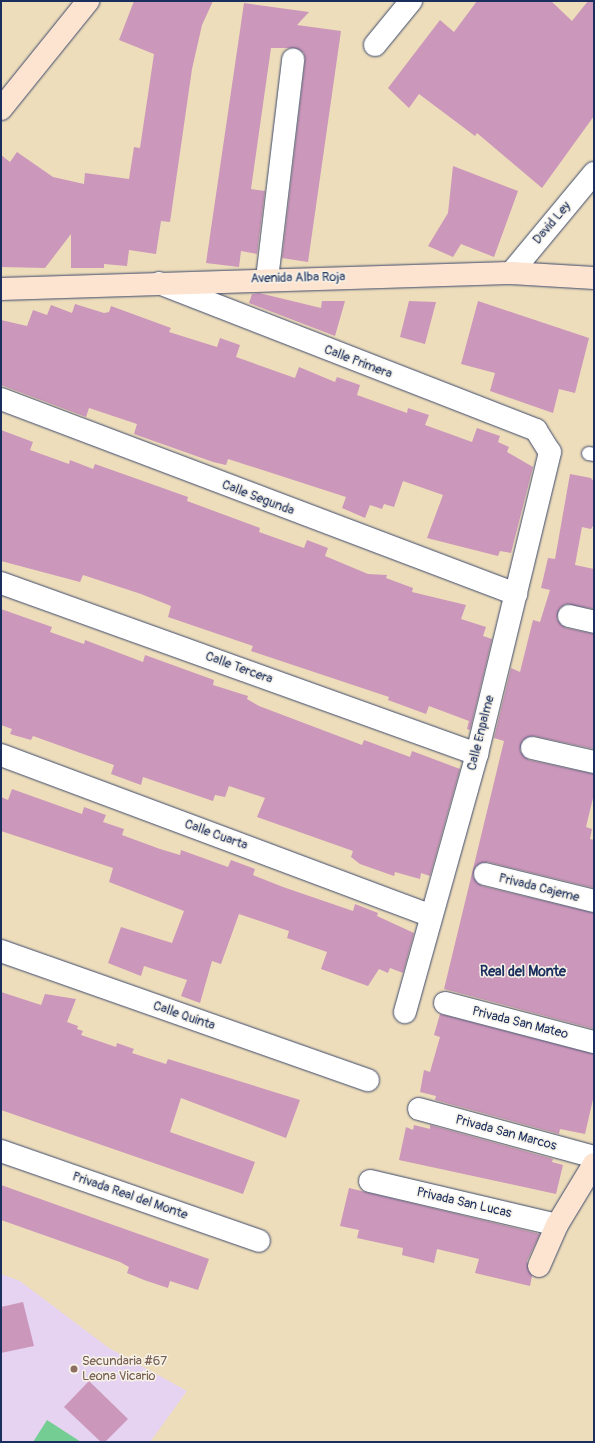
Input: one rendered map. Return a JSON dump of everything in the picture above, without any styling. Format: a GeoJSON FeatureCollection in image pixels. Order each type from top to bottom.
{"type":"FeatureCollection","features":[{"type":"Feature","properties":{"kind":"main road"},"geometry":{"type":"LineString","coordinates":[[1,109],[88,1]]}},
{"type":"Feature","properties":{"kind":"main road","name":"Avenida Alba Roja"},"geometry":{"type":"LineString","coordinates":[[1,289],[156,282],[511,273],[594,278]]}},
{"type":"Feature","properties":{"kind":"main road"},"geometry":{"type":"LineString","coordinates":[[539,1266],[557,1225],[592,1169]]}},
{"type":"Feature","properties":{"kind":"street"},"geometry":{"type":"LineString","coordinates":[[375,45],[411,1]]}},
{"type":"Feature","properties":{"kind":"street"},"geometry":{"type":"LineString","coordinates":[[267,279],[293,60]]}},
{"type":"Feature","properties":{"kind":"street","name":"David Ley"},"geometry":{"type":"LineString","coordinates":[[511,273],[594,173]]}},
{"type":"Feature","properties":{"kind":"street","name":"Calle Primera"},"geometry":{"type":"LineString","coordinates":[[156,282],[536,430],[550,452]]}},
{"type":"Feature","properties":{"kind":"street","name":"Calle Segunda"},"geometry":{"type":"LineString","coordinates":[[1,399],[516,594]]}},
{"type":"Feature","properties":{"kind":"street","name":"Calle Enpalme"},"geometry":{"type":"LineString","coordinates":[[405,1012],[430,915],[477,754],[550,452]]}},
{"type":"Feature","properties":{"kind":"street","name":"Calle Tercera"},"geometry":{"type":"LineString","coordinates":[[1,583],[477,754]]}},
{"type":"Feature","properties":{"kind":"street"},"geometry":{"type":"LineString","coordinates":[[568,616],[594,622]]}},
{"type":"Feature","properties":{"kind":"street"},"geometry":{"type":"LineString","coordinates":[[532,748],[594,762]]}},
{"type":"Feature","properties":{"kind":"street","name":"Calle Cuarta"},"geometry":{"type":"LineString","coordinates":[[1,755],[430,915]]}},
{"type":"Feature","properties":{"kind":"street","name":"Privada Cajeme"},"geometry":{"type":"LineString","coordinates":[[484,874],[594,901]]}},
{"type":"Feature","properties":{"kind":"street","name":"Calle Quinta"},"geometry":{"type":"LineString","coordinates":[[1,951],[368,1080]]}},
{"type":"Feature","properties":{"kind":"street","name":"Privada San Mateo"},"geometry":{"type":"LineString","coordinates":[[445,1004],[594,1042]]}},
{"type":"Feature","properties":{"kind":"street","name":"Privada San Marcos"},"geometry":{"type":"LineString","coordinates":[[419,1109],[592,1169]]}},
{"type":"Feature","properties":{"kind":"street","name":"Privada Real del Monte"},"geometry":{"type":"LineString","coordinates":[[1,1151],[259,1241]]}},
{"type":"Feature","properties":{"kind":"street","name":"Privada San Lucas"},"geometry":{"type":"LineString","coordinates":[[370,1181],[557,1225]]}},
{"type":"Feature","properties":{"kind":"shaded area","name":"Secundaria #67 Leona Vicario"},"geometry":{"type":"Polygon","coordinates":[[[1,1274],[20,1281],[109,1348],[187,1391],[150,1442],[1,1442],[1,1274]]]}},
{"type":"Feature","properties":{"kind":"green space"},"geometry":{"type":"Polygon","coordinates":[[[47,1420],[81,1442],[33,1442],[47,1420]]]}},
{"type":"Feature","properties":{"kind":"building"},"geometry":{"type":"Polygon","coordinates":[[[134,1],[213,1],[202,25],[192,69],[170,222],[161,221],[156,254],[129,250],[127,266],[104,264],[104,268],[71,268],[71,234],[45,268],[1,267],[1,155],[10,162],[17,152],[53,177],[84,184],[85,173],[129,179],[134,147],[140,148],[154,54],[119,40],[134,1]]]}},
{"type":"Feature","properties":{"kind":"building"},"geometry":{"type":"Polygon","coordinates":[[[477,1],[551,1],[572,21],[588,1],[594,1],[594,116],[542,188],[477,133],[475,136],[419,94],[409,108],[388,88],[440,20],[454,32],[477,1]]]}},
{"type":"Feature","properties":{"kind":"building"},"geometry":{"type":"Polygon","coordinates":[[[244,3],[309,12],[297,25],[341,31],[308,262],[282,258],[305,61],[304,53],[294,48],[271,48],[251,189],[265,191],[257,254],[241,251],[239,267],[206,263],[244,3]]]}},
{"type":"Feature","properties":{"kind":"building"},"geometry":{"type":"Polygon","coordinates":[[[453,166],[518,191],[494,257],[461,244],[453,257],[428,246],[448,213],[453,166]]]}},
{"type":"Feature","properties":{"kind":"building"},"geometry":{"type":"Polygon","coordinates":[[[259,293],[321,308],[322,301],[345,301],[335,336],[249,303],[252,294],[259,293]]]}},
{"type":"Feature","properties":{"kind":"building"},"geometry":{"type":"Polygon","coordinates":[[[409,301],[436,302],[425,344],[400,337],[409,301]]]}},
{"type":"Feature","properties":{"kind":"building"},"geometry":{"type":"Polygon","coordinates":[[[478,301],[589,338],[575,393],[559,389],[553,413],[490,391],[495,373],[461,364],[478,301]]]}},
{"type":"Feature","properties":{"kind":"building"},"geometry":{"type":"Polygon","coordinates":[[[75,304],[104,313],[109,312],[111,306],[171,328],[169,332],[217,347],[220,338],[240,345],[236,357],[295,378],[299,367],[335,382],[337,377],[360,385],[357,395],[407,413],[408,408],[429,415],[425,425],[472,442],[477,428],[500,436],[498,442],[509,447],[507,452],[533,467],[511,553],[500,551],[498,556],[427,538],[443,495],[403,481],[394,507],[384,504],[382,509],[370,505],[365,518],[342,508],[346,497],[228,459],[226,465],[213,462],[134,434],[137,424],[89,408],[86,417],[1,385],[1,320],[27,326],[33,310],[47,315],[51,305],[72,313],[75,304]]]}},
{"type":"Feature","properties":{"kind":"building"},"geometry":{"type":"Polygon","coordinates":[[[1,430],[33,442],[30,450],[69,464],[70,460],[93,469],[95,464],[188,497],[187,501],[260,528],[259,532],[304,548],[307,540],[328,548],[325,556],[368,574],[387,575],[386,578],[413,588],[412,592],[466,605],[461,619],[486,627],[483,636],[492,639],[470,730],[467,729],[469,721],[429,706],[426,714],[388,700],[389,697],[251,651],[253,646],[168,617],[171,606],[141,594],[83,575],[80,582],[1,561],[1,430]]]}},
{"type":"Feature","properties":{"kind":"building"},"geometry":{"type":"Polygon","coordinates":[[[570,474],[591,478],[594,482],[594,524],[591,529],[582,527],[575,565],[594,569],[594,609],[566,604],[560,608],[557,619],[566,628],[594,634],[594,749],[534,736],[523,740],[520,751],[529,760],[594,774],[594,794],[586,827],[592,829],[590,839],[594,840],[594,888],[488,862],[476,866],[473,877],[482,886],[594,913],[594,1029],[444,989],[504,741],[494,738],[511,668],[520,672],[533,620],[540,622],[550,590],[541,588],[548,558],[555,559],[570,474]]]}},
{"type":"Feature","properties":{"kind":"building"},"geometry":{"type":"Polygon","coordinates":[[[1,609],[52,627],[50,632],[84,644],[85,640],[143,662],[145,655],[214,680],[213,685],[248,696],[247,699],[259,706],[362,745],[364,740],[410,757],[412,751],[460,769],[430,876],[421,873],[420,879],[395,872],[394,876],[360,864],[351,857],[353,851],[257,817],[265,798],[229,786],[225,797],[215,795],[213,801],[143,777],[141,785],[111,774],[114,765],[33,736],[31,740],[10,734],[12,729],[1,725],[1,609]]]}},
{"type":"Feature","properties":{"kind":"building"},"geometry":{"type":"Polygon","coordinates":[[[12,789],[82,814],[84,807],[106,815],[103,822],[124,829],[122,835],[160,849],[180,855],[181,850],[228,867],[231,860],[255,869],[253,875],[283,887],[353,911],[355,904],[378,913],[377,916],[414,933],[403,973],[390,968],[388,973],[379,969],[368,986],[321,969],[327,952],[287,938],[289,931],[239,914],[221,964],[212,961],[200,1003],[181,996],[187,980],[144,966],[141,976],[108,963],[121,927],[172,943],[184,911],[109,882],[113,868],[1,831],[1,797],[8,800],[12,789]]]}},
{"type":"Feature","properties":{"kind":"building"},"geometry":{"type":"Polygon","coordinates":[[[1,992],[41,1005],[45,994],[76,999],[67,1022],[78,1026],[77,1029],[83,1031],[81,1035],[116,1047],[117,1043],[134,1049],[132,1053],[166,1064],[168,1059],[300,1100],[286,1138],[181,1098],[170,1132],[255,1162],[243,1194],[1,1110],[1,992]]]}},
{"type":"Feature","properties":{"kind":"building"},"geometry":{"type":"Polygon","coordinates":[[[440,1014],[594,1054],[594,1095],[585,1134],[560,1129],[559,1134],[435,1100],[436,1096],[420,1092],[424,1070],[430,1072],[440,1037],[434,1035],[440,1014]]]}},
{"type":"Feature","properties":{"kind":"building"},"geometry":{"type":"Polygon","coordinates":[[[414,1125],[430,1129],[430,1125],[553,1159],[552,1162],[563,1165],[556,1194],[399,1160],[406,1127],[413,1130],[414,1125]]]}},
{"type":"Feature","properties":{"kind":"building"},"geometry":{"type":"Polygon","coordinates":[[[1,1185],[209,1259],[198,1290],[170,1281],[168,1288],[144,1280],[127,1273],[129,1267],[120,1262],[1,1220],[1,1185]]]}},
{"type":"Feature","properties":{"kind":"building"},"geometry":{"type":"Polygon","coordinates":[[[349,1188],[540,1234],[527,1261],[532,1276],[530,1286],[475,1273],[479,1259],[437,1249],[434,1263],[402,1255],[403,1248],[357,1238],[359,1230],[340,1226],[349,1188]]]}},
{"type":"Feature","properties":{"kind":"building"},"geometry":{"type":"Polygon","coordinates":[[[23,1302],[34,1346],[1,1353],[1,1307],[23,1302]]]}},
{"type":"Feature","properties":{"kind":"building"},"geometry":{"type":"Polygon","coordinates":[[[89,1381],[128,1419],[105,1442],[101,1442],[64,1407],[89,1381]]]}},
{"type":"Feature","properties":{"kind":"place","name":"Secundaria #67 Leona Vicario"},"geometry":{"type":"Point","coordinates":[74,1369]}},
{"type":"Feature","properties":{"kind":"district","name":"Real del Monte"},"geometry":{"type":"Point","coordinates":[523,972]}}]}
